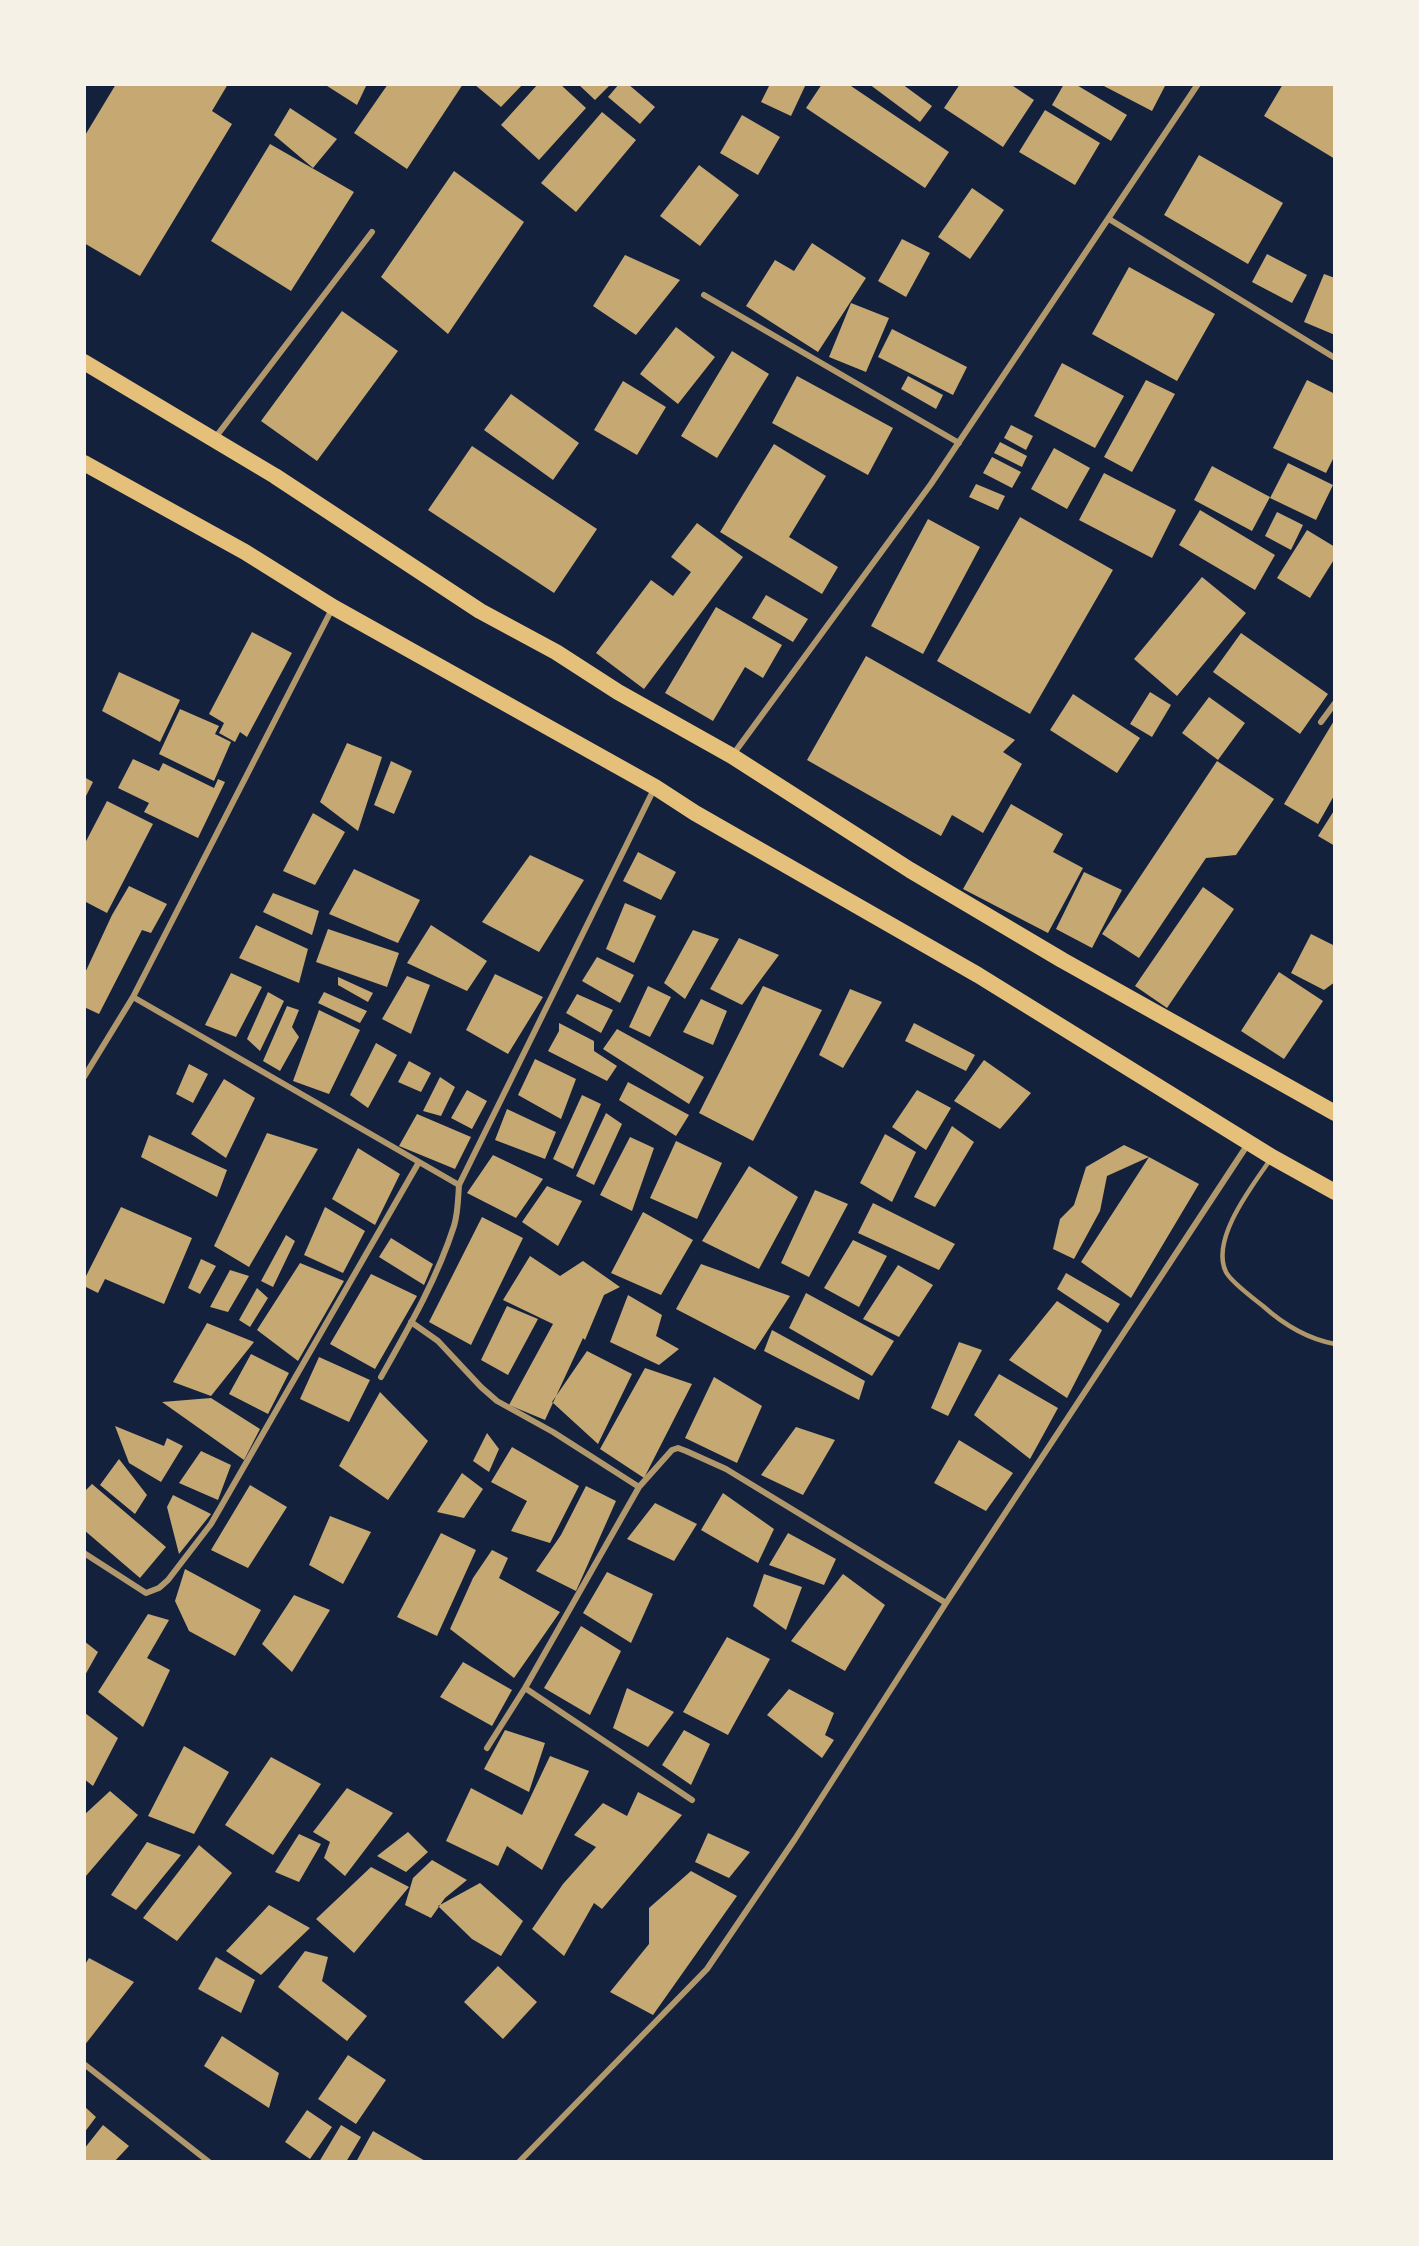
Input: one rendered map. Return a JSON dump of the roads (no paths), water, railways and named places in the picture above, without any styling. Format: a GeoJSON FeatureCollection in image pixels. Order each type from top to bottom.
{"type":"FeatureCollection","features":[{"type":"Feature","properties":{"kind":"highway"},"geometry":{"type":"LineString","coordinates":[[84,362],[214,439],[359,530],[480,611],[556,652],[618,692],[732,756],[931,882],[1062,960],[1335,1113]]}},
{"type":"Feature","properties":{"kind":"highway"},"geometry":{"type":"LineString","coordinates":[[84,463],[245,552],[333,607],[655,787],[746,843],[978,975],[1272,1157],[1335,1192]]}},
{"type":"Feature","properties":{"kind":"street"},"geometry":{"type":"LineString","coordinates":[[732,756],[931,484],[1198,84]]}},
{"type":"Feature","properties":{"kind":"street"},"geometry":{"type":"LineString","coordinates":[[1109,219],[1335,358]]}},
{"type":"Feature","properties":{"kind":"street"},"geometry":{"type":"LineString","coordinates":[[214,439],[372,232]]}},
{"type":"Feature","properties":{"kind":"street"},"geometry":{"type":"LineString","coordinates":[[704,295],[959,442]]}},
{"type":"Feature","properties":{"kind":"street"},"geometry":{"type":"LineString","coordinates":[[84,1077],[133,997],[333,607]]}},
{"type":"Feature","properties":{"kind":"street"},"geometry":{"type":"LineString","coordinates":[[1321,722],[1335,704]]}},
{"type":"Feature","properties":{"kind":"street"},"geometry":{"type":"LineString","coordinates":[[381,1377],[411,1322],[454,1226],[459,1185],[655,787]]}},
{"type":"Feature","properties":{"kind":"street"},"geometry":{"type":"LineString","coordinates":[[133,997],[459,1185]]}},
{"type":"Feature","properties":{"kind":"street"},"geometry":{"type":"LineString","coordinates":[[519,2162],[707,1969],[795,1839],[946,1603],[1249,1141]]}},
{"type":"Feature","properties":{"kind":"street"},"geometry":{"type":"LineString","coordinates":[[84,1553],[146,1593],[159,1588],[168,1580],[211,1524],[419,1162]]}},
{"type":"Feature","properties":{"kind":"street"},"geometry":{"type":"LineString","coordinates":[[411,1322],[438,1341],[497,1401],[553,1432],[639,1486]]}},
{"type":"Feature","properties":{"kind":"street"},"geometry":{"type":"LineString","coordinates":[[487,1748],[525,1688],[639,1486],[672,1450],[678,1448],[726,1469],[946,1603]]}},
{"type":"Feature","properties":{"kind":"street"},"geometry":{"type":"LineString","coordinates":[[525,1688],[692,1800]]}},
{"type":"Feature","properties":{"kind":"street"},"geometry":{"type":"LineString","coordinates":[[84,2064],[209,2162]]}},
{"type":"Feature","properties":{"kind":"lane"},"geometry":{"type":"LineString","coordinates":[[1272,1157],[1235,1216],[1223,1247],[1222,1261],[1226,1274],[1275,1316],[1316,1341],[1335,1344]]}}]}
